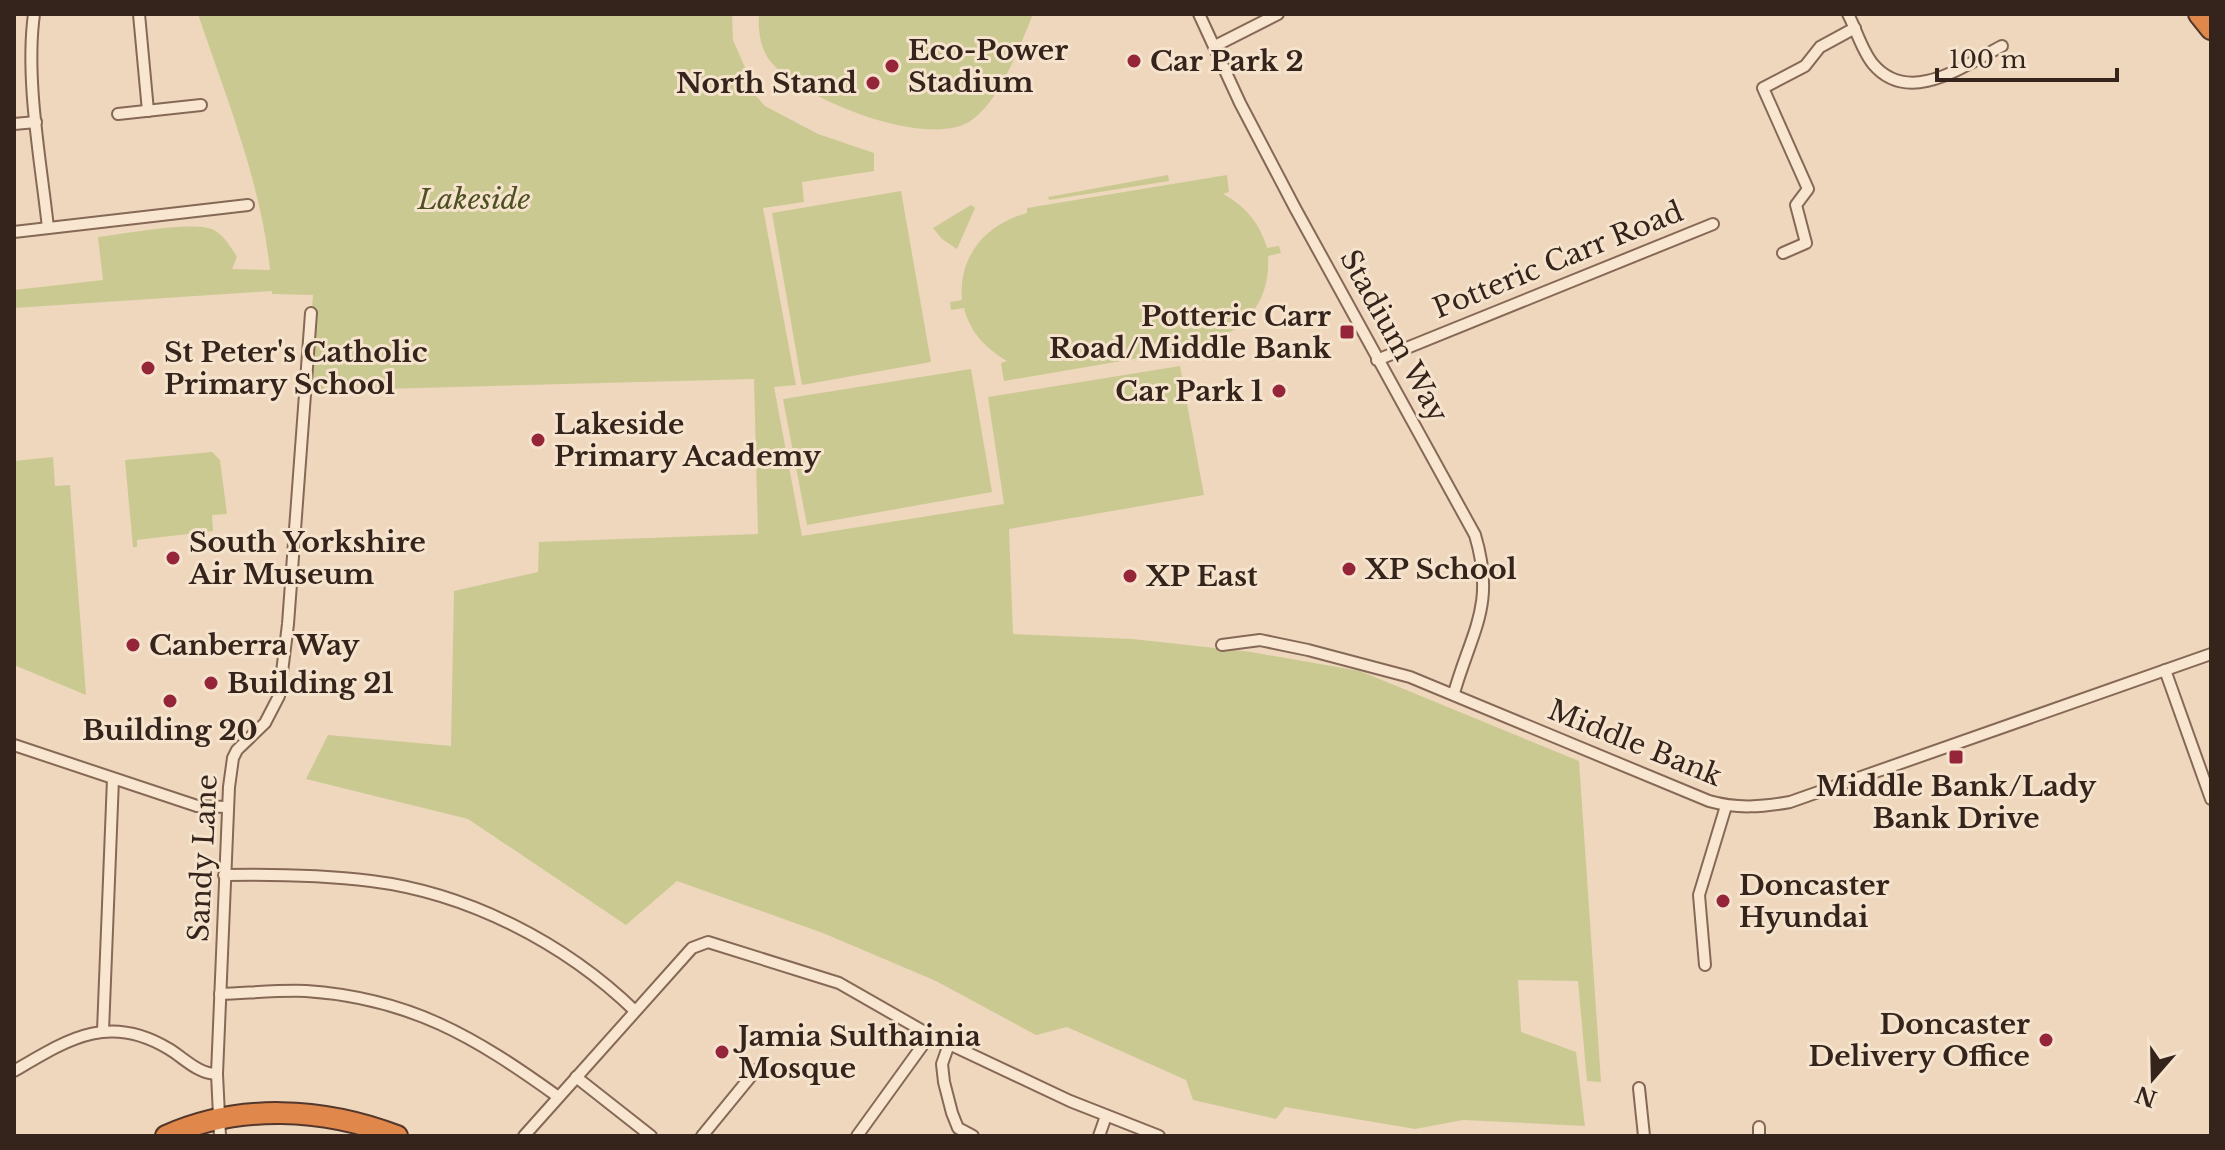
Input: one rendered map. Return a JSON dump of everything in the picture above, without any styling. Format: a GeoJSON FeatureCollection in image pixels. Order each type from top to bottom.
{"type":"FeatureCollection","features":[{"type":"Feature","properties":{"kind":"highway"},"geometry":{"type":"LineString","coordinates":[[2199,14],[2211,29]]}},
{"type":"Feature","properties":{"kind":"highway"},"geometry":{"type":"LineString","coordinates":[[166,1136],[188,1126],[219,1128],[276,1113],[317,1114],[364,1124],[397,1136]]}},
{"type":"Feature","properties":{"kind":"street"},"geometry":{"type":"LineString","coordinates":[[34,14],[32,53],[36,122],[48,228]]}},
{"type":"Feature","properties":{"kind":"street"},"geometry":{"type":"LineString","coordinates":[[139,14],[148,111]]}},
{"type":"Feature","properties":{"kind":"street","name":"Stadium Way"},"geometry":{"type":"LineString","coordinates":[[1199,14],[1240,103],[1377,360],[1475,535],[1482,558],[1484,595],[1481,616],[1454,693]]}},
{"type":"Feature","properties":{"kind":"street"},"geometry":{"type":"LineString","coordinates":[[1215,46],[1278,14]]}},
{"type":"Feature","properties":{"kind":"street"},"geometry":{"type":"LineString","coordinates":[[1848,14],[1873,64],[1910,85],[1930,82],[2002,46]]}},
{"type":"Feature","properties":{"kind":"street"},"geometry":{"type":"LineString","coordinates":[[1783,253],[1806,243],[1796,205],[1808,189],[1763,88],[1805,66],[1820,47],[1855,28]]}},
{"type":"Feature","properties":{"kind":"street"},"geometry":{"type":"LineString","coordinates":[[118,114],[201,105]]}},
{"type":"Feature","properties":{"kind":"street"},"geometry":{"type":"LineString","coordinates":[[14,124],[36,122]]}},
{"type":"Feature","properties":{"kind":"street"},"geometry":{"type":"LineString","coordinates":[[14,232],[248,205]]}},
{"type":"Feature","properties":{"kind":"street","name":"Potteric Carr Road"},"geometry":{"type":"LineString","coordinates":[[1377,360],[1713,224]]}},
{"type":"Feature","properties":{"kind":"street","name":"Sandy Lane"},"geometry":{"type":"LineString","coordinates":[[219,1128],[217,1074],[227,807],[233,758],[237,750],[265,723],[279,696],[288,624],[311,313]]}},
{"type":"Feature","properties":{"kind":"street","name":"Middle Bank"},"geometry":{"type":"LineString","coordinates":[[1222,645],[1252,639],[1387,670],[1454,693],[1726,806],[1768,806],[1790,802],[2211,654]]}},
{"type":"Feature","properties":{"kind":"street"},"geometry":{"type":"LineString","coordinates":[[2165,670],[2211,799]]}},
{"type":"Feature","properties":{"kind":"street"},"geometry":{"type":"LineString","coordinates":[[14,745],[197,806],[227,807]]}},
{"type":"Feature","properties":{"kind":"street"},"geometry":{"type":"LineString","coordinates":[[103,1031],[113,779]]}},
{"type":"Feature","properties":{"kind":"street"},"geometry":{"type":"LineString","coordinates":[[1705,965],[1699,895],[1726,806]]}},
{"type":"Feature","properties":{"kind":"street"},"geometry":{"type":"LineString","coordinates":[[224,875],[293,874],[374,881],[465,905],[558,950],[606,983],[635,1011]]}},
{"type":"Feature","properties":{"kind":"street"},"geometry":{"type":"LineString","coordinates":[[524,1136],[692,948],[702,943],[717,943],[829,979],[930,1035],[1106,1116],[1159,1136]]}},
{"type":"Feature","properties":{"kind":"street"},"geometry":{"type":"LineString","coordinates":[[220,994],[307,991],[392,1005],[431,1018],[462,1033],[500,1055],[557,1096]]}},
{"type":"Feature","properties":{"kind":"street"},"geometry":{"type":"LineString","coordinates":[[14,1071],[66,1041],[103,1031],[148,1039],[166,1047],[203,1072],[217,1074]]}},
{"type":"Feature","properties":{"kind":"street"},"geometry":{"type":"LineString","coordinates":[[857,1136],[930,1035]]}},
{"type":"Feature","properties":{"kind":"street"},"geometry":{"type":"LineString","coordinates":[[949,1044],[942,1064],[952,1113],[958,1128],[973,1136]]}},
{"type":"Feature","properties":{"kind":"street"},"geometry":{"type":"LineString","coordinates":[[702,1136],[756,1070]]}},
{"type":"Feature","properties":{"kind":"street"},"geometry":{"type":"LineString","coordinates":[[576,1077],[651,1136]]}},
{"type":"Feature","properties":{"kind":"street"},"geometry":{"type":"LineString","coordinates":[[1639,1088],[1644,1136]]}},
{"type":"Feature","properties":{"kind":"street"},"geometry":{"type":"LineString","coordinates":[[1099,1136],[1106,1116]]}},
{"type":"Feature","properties":{"kind":"green space","name":"Lakeside"},"geometry":{"type":"Polygon","coordinates":[[[198,14],[732,14],[733,40],[747,72],[741,79],[765,106],[818,134],[874,153],[874,171],[802,182],[804,202],[763,208],[796,385],[774,387],[802,536],[1004,504],[988,397],[1180,366],[1204,495],[1009,529],[1013,634],[1133,639],[1251,652],[1360,671],[1579,761],[1601,1082],[1587,1081],[1578,981],[1518,980],[1521,1032],[1576,1052],[1585,1126],[1463,1120],[1415,1129],[1285,1107],[1276,1119],[1193,1100],[1186,1080],[1067,1027],[1036,1035],[936,981],[823,933],[677,881],[626,925],[468,819],[306,779],[328,735],[451,746],[454,591],[538,572],[539,542],[758,534],[754,379],[306,391],[313,295],[272,294],[272,291],[14,308],[14,290],[103,280],[98,237],[173,227],[202,227],[216,231],[229,245],[237,257],[232,269],[270,270],[251,172],[198,14]]]}},
{"type":"Feature","properties":{"kind":"green space","name":"Eco-Power Stadium"},"geometry":{"type":"Polygon","coordinates":[[[759,14],[1033,14],[1007,74],[978,115],[967,123],[947,129],[921,129],[893,124],[834,104],[785,76],[764,50],[760,39],[759,14]]]}},
{"type":"Feature","properties":{"kind":"green space"},"geometry":{"type":"Polygon","coordinates":[[[1168,175],[1169,181],[1049,200],[1048,197],[1168,175]]]}},
{"type":"Feature","properties":{"kind":"green space"},"geometry":{"type":"Polygon","coordinates":[[[1227,175],[1229,192],[1223,194],[1251,216],[1267,248],[1279,246],[1281,253],[1268,256],[1265,287],[1253,312],[1232,331],[1204,343],[1204,347],[1004,381],[1001,363],[1007,361],[980,339],[970,325],[964,308],[951,310],[950,302],[962,300],[965,269],[978,244],[999,225],[1027,213],[1027,208],[1227,175]]]}},
{"type":"Feature","properties":{"kind":"green space"},"geometry":{"type":"Polygon","coordinates":[[[901,191],[931,362],[802,385],[772,213],[901,191]]]}},
{"type":"Feature","properties":{"kind":"green space"},"geometry":{"type":"Polygon","coordinates":[[[971,205],[975,208],[957,249],[933,228],[971,205]]]}},
{"type":"Feature","properties":{"kind":"green space"},"geometry":{"type":"Polygon","coordinates":[[[971,369],[992,492],[807,525],[783,399],[971,369]]]}},
{"type":"Feature","properties":{"kind":"green space"},"geometry":{"type":"Polygon","coordinates":[[[212,452],[220,460],[227,514],[212,515],[213,531],[137,540],[137,547],[133,547],[125,460],[212,452]]]}},
{"type":"Feature","properties":{"kind":"green space"},"geometry":{"type":"Polygon","coordinates":[[[53,457],[55,486],[70,485],[86,695],[14,665],[14,461],[53,457]]]}},
{"type":"Feature","properties":{"kind":"place","name":"Car Park 2"},"geometry":{"type":"Point","coordinates":[1134,61]}},
{"type":"Feature","properties":{"kind":"place","name":"Eco-Power Stadium"},"geometry":{"type":"Point","coordinates":[892,66]}},
{"type":"Feature","properties":{"kind":"place","name":"North Stand"},"geometry":{"type":"Point","coordinates":[873,83]}},
{"type":"Feature","properties":{"kind":"place","name":"Potteric Carr Road/Middle Bank"},"geometry":{"type":"Point","coordinates":[1347,332]}},
{"type":"Feature","properties":{"kind":"place","name":"St Peter's Catholic Primary School"},"geometry":{"type":"Point","coordinates":[148,368]}},
{"type":"Feature","properties":{"kind":"place","name":"Car Park 1"},"geometry":{"type":"Point","coordinates":[1279,391]}},
{"type":"Feature","properties":{"kind":"place","name":"Lakeside Primary Academy"},"geometry":{"type":"Point","coordinates":[538,440]}},
{"type":"Feature","properties":{"kind":"place","name":"South Yorkshire Air Museum"},"geometry":{"type":"Point","coordinates":[173,558]}},
{"type":"Feature","properties":{"kind":"place","name":"XP School"},"geometry":{"type":"Point","coordinates":[1349,569]}},
{"type":"Feature","properties":{"kind":"place","name":"XP East"},"geometry":{"type":"Point","coordinates":[1130,576]}},
{"type":"Feature","properties":{"kind":"place","name":"Canberra Way"},"geometry":{"type":"Point","coordinates":[133,645]}},
{"type":"Feature","properties":{"kind":"place","name":"Building 21"},"geometry":{"type":"Point","coordinates":[211,683]}},
{"type":"Feature","properties":{"kind":"place","name":"Building 20"},"geometry":{"type":"Point","coordinates":[170,701]}},
{"type":"Feature","properties":{"kind":"place","name":"Middle Bank/Lady Bank Drive"},"geometry":{"type":"Point","coordinates":[1956,757]}},
{"type":"Feature","properties":{"kind":"place","name":"Doncaster Hyundai"},"geometry":{"type":"Point","coordinates":[1723,901]}},
{"type":"Feature","properties":{"kind":"place","name":"Doncaster Delivery Office"},"geometry":{"type":"Point","coordinates":[2046,1040]}},
{"type":"Feature","properties":{"kind":"place","name":"Jamia Sulthainia Mosque"},"geometry":{"type":"Point","coordinates":[722,1052]}}]}
